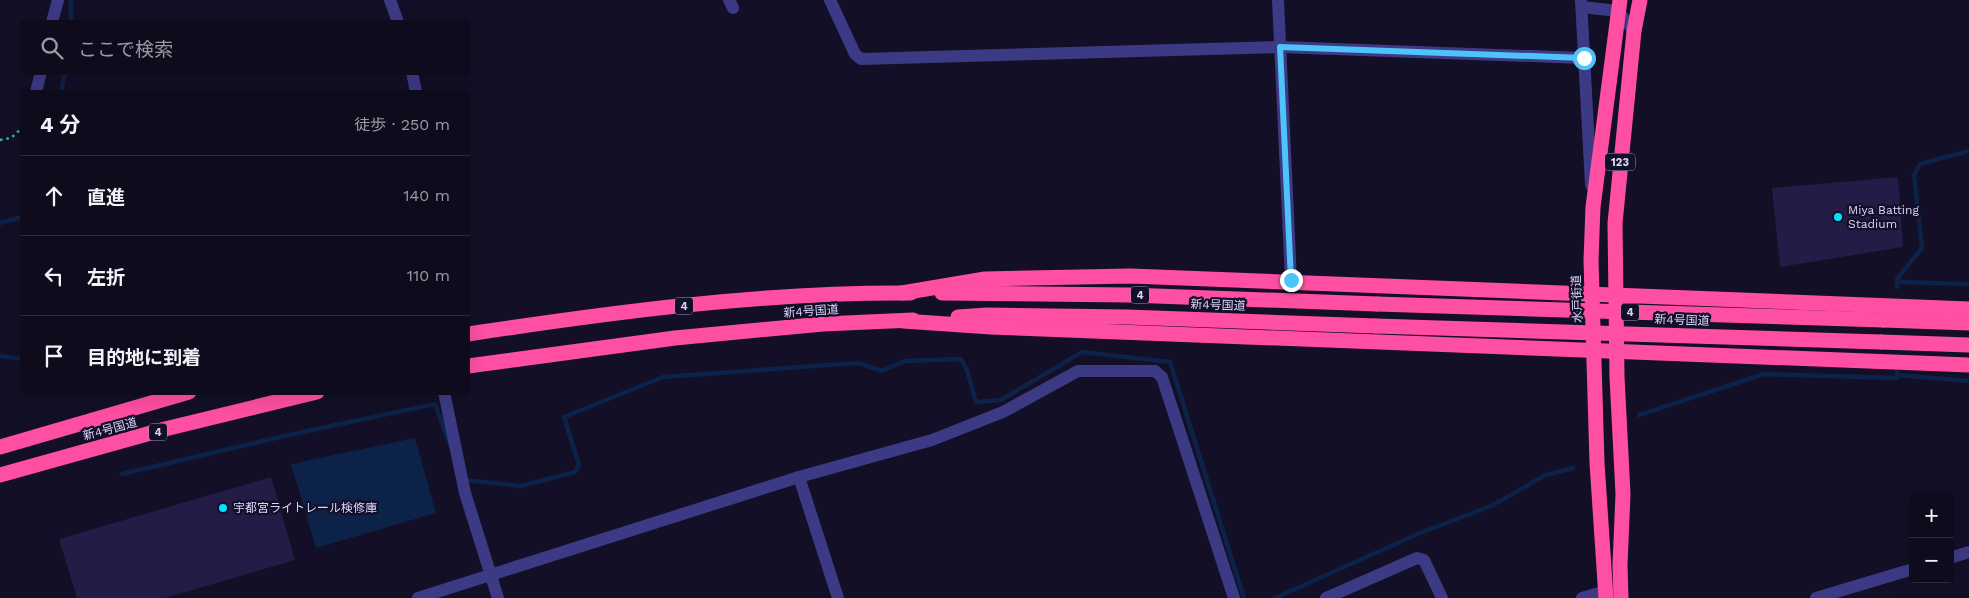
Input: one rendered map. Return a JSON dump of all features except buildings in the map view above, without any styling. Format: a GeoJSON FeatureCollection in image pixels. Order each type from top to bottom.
{"type":"FeatureCollection","features":[{"type":"Feature","properties":{"kind":"highway","name":"123"},"geometry":{"type":"LineString","coordinates":[[1621,598],[1620,565],[1623,494],[1616,351],[1615,223],[1634,31],[1640,0]]}},
{"type":"Feature","properties":{"kind":"highway","name":"水戸街道"},"geometry":{"type":"LineString","coordinates":[[1606,595],[1597,463],[1592,294],[1593,207],[1619,6]]}},
{"type":"Feature","properties":{"kind":"highway"},"geometry":{"type":"LineString","coordinates":[[902,293],[985,279],[1131,276],[1291,280],[1969,309]]}},
{"type":"Feature","properties":{"kind":"highway","name":"新4号国道"},"geometry":{"type":"LineString","coordinates":[[470,334],[675,306],[780,298],[902,293],[1129,295],[1969,323]]}},
{"type":"Feature","properties":{"kind":"highway","name":"新4号国道"},"geometry":{"type":"LineString","coordinates":[[470,366],[674,338],[823,324],[1006,315],[1128,317],[1969,345]]}},
{"type":"Feature","properties":{"kind":"highway"},"geometry":{"type":"LineString","coordinates":[[903,321],[991,327],[1969,365]]}},
{"type":"Feature","properties":{"kind":"highway","name":"新4号国道"},"geometry":{"type":"LineString","coordinates":[[0,447],[179,395]]}},
{"type":"Feature","properties":{"kind":"highway","name":"新4号国道"},"geometry":{"type":"LineString","coordinates":[[0,475],[165,430],[304,395]]}},
{"type":"Feature","properties":{"kind":"street"},"geometry":{"type":"LineString","coordinates":[[53,20],[58,0]]}},
{"type":"Feature","properties":{"kind":"street"},"geometry":{"type":"LineString","coordinates":[[390,0],[397,20]]}},
{"type":"Feature","properties":{"kind":"street"},"geometry":{"type":"LineString","coordinates":[[830,0],[855,54],[861,58],[1280,47],[1584,58]]}},
{"type":"Feature","properties":{"kind":"street"},"geometry":{"type":"LineString","coordinates":[[1278,0],[1291,280]]}},
{"type":"Feature","properties":{"kind":"street"},"geometry":{"type":"LineString","coordinates":[[1593,207],[1581,4],[1619,6],[1634,31]]}},
{"type":"Feature","properties":{"kind":"street"},"geometry":{"type":"LineString","coordinates":[[36,90],[40,75]]}},
{"type":"Feature","properties":{"kind":"street"},"geometry":{"type":"LineString","coordinates":[[413,75],[416,90]]}},
{"type":"Feature","properties":{"kind":"street"},"geometry":{"type":"LineString","coordinates":[[418,598],[799,477],[932,440],[1003,412],[1078,370],[1155,371],[1162,377],[1234,598]]}},
{"type":"Feature","properties":{"kind":"street"},"geometry":{"type":"LineString","coordinates":[[445,395],[465,492],[498,598]]}},
{"type":"Feature","properties":{"kind":"street"},"geometry":{"type":"LineString","coordinates":[[799,477],[838,598]]}},
{"type":"Feature","properties":{"kind":"street"},"geometry":{"type":"LineString","coordinates":[[1954,557],[1969,552]]}},
{"type":"Feature","properties":{"kind":"street"},"geometry":{"type":"LineString","coordinates":[[1326,598],[1417,558],[1424,560],[1442,598]]}},
{"type":"Feature","properties":{"kind":"street"},"geometry":{"type":"LineString","coordinates":[[1816,598],[1909,570]]}},
{"type":"Feature","properties":{"kind":"street"},"geometry":{"type":"LineString","coordinates":[[1582,598],[1606,595]]}},
{"type":"Feature","properties":{"kind":"path"},"geometry":{"type":"LineString","coordinates":[[0,140],[11,138],[20,131]]}},
{"type":"Feature","properties":{"kind":"water"},"geometry":{"type":"Polygon","coordinates":[[[415,438],[436,513],[316,548],[291,464],[415,438]]]}},
{"type":"Feature","properties":{"kind":"waterway"},"geometry":{"type":"LineString","coordinates":[[71,0],[71,20]]}},
{"type":"Feature","properties":{"kind":"waterway"},"geometry":{"type":"LineString","coordinates":[[61,90],[64,75]]}},
{"type":"Feature","properties":{"kind":"waterway"},"geometry":{"type":"LineString","coordinates":[[1897,287],[1897,279],[1922,248],[1914,175],[1920,164],[1969,151]]}},
{"type":"Feature","properties":{"kind":"waterway"},"geometry":{"type":"LineString","coordinates":[[0,223],[20,218]]}},
{"type":"Feature","properties":{"kind":"waterway"},"geometry":{"type":"LineString","coordinates":[[1897,282],[1969,284]]}},
{"type":"Feature","properties":{"kind":"waterway"},"geometry":{"type":"LineString","coordinates":[[463,480],[521,486],[575,472],[579,465],[564,417],[663,377],[859,363],[882,371],[905,361],[961,359],[967,370],[976,402],[1001,400],[1082,352],[1170,362],[1244,598]]}},
{"type":"Feature","properties":{"kind":"waterway"},"geometry":{"type":"LineString","coordinates":[[0,356],[20,359]]}},
{"type":"Feature","properties":{"kind":"waterway"},"geometry":{"type":"LineString","coordinates":[[1639,415],[1764,374],[1897,378],[1897,372]]}},
{"type":"Feature","properties":{"kind":"waterway"},"geometry":{"type":"LineString","coordinates":[[1897,375],[1969,381]]}},
{"type":"Feature","properties":{"kind":"waterway"},"geometry":{"type":"LineString","coordinates":[[122,474],[293,434],[435,404],[450,445]]}},
{"type":"Feature","properties":{"kind":"waterway"},"geometry":{"type":"LineString","coordinates":[[1275,598],[1420,533],[1491,506],[1546,475],[1573,468]]}},
{"type":"Feature","properties":{"kind":"place","name":"Miya Batting Stadium"},"geometry":{"type":"Point","coordinates":[1838,217]}},
{"type":"Feature","properties":{"kind":"place","name":"宇都宮ライトレール検修庫"},"geometry":{"type":"Point","coordinates":[223,508]}},
{"type":"Feature","properties":{"kind":"route"},"geometry":{"type":"LineString","coordinates":[[1291,280],[1280,47],[1584,58]]}}]}
